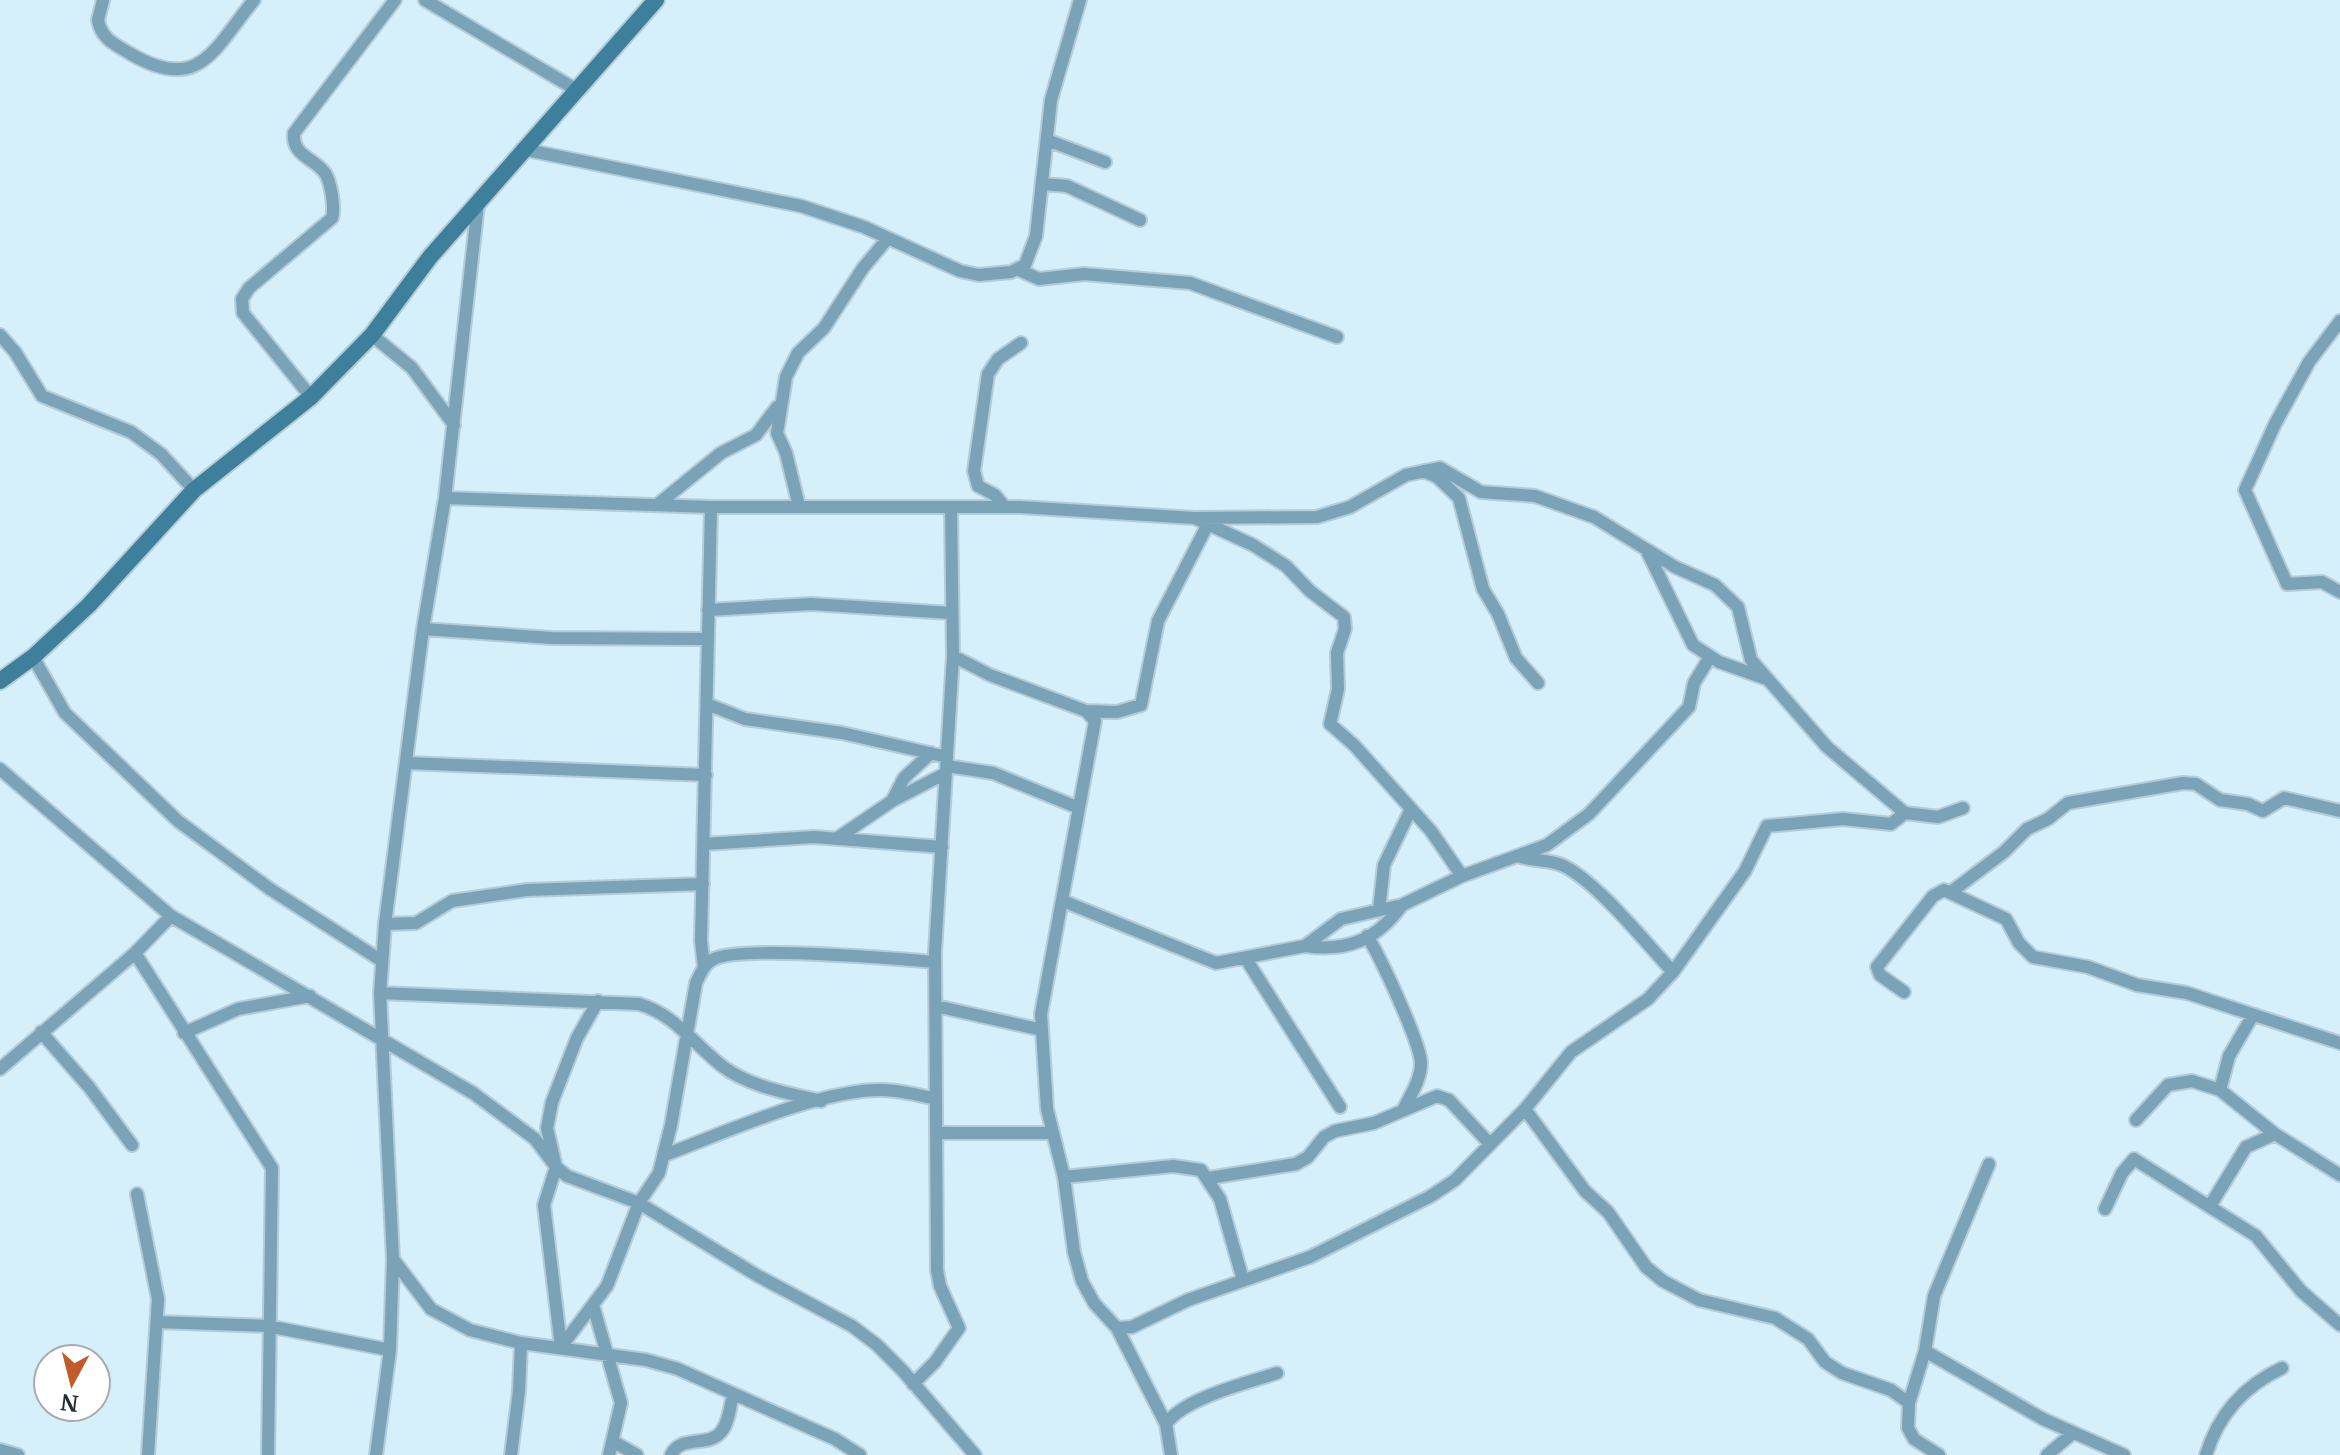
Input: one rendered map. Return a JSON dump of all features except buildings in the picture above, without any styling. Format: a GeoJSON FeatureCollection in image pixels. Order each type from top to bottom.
{"type":"FeatureCollection","features":[{"type":"Feature","properties":{"kind":"main road"},"geometry":{"type":"LineString","coordinates":[[0,681],[33,657],[89,605],[194,490],[311,397],[372,335],[430,257],[656,0]]}},
{"type":"Feature","properties":{"kind":"street"},"geometry":{"type":"LineString","coordinates":[[103,0],[98,20],[107,40],[156,66],[181,72],[206,59],[254,0]]}},
{"type":"Feature","properties":{"kind":"street"},"geometry":{"type":"LineString","coordinates":[[311,397],[243,313],[242,299],[249,288],[332,218],[327,177],[297,150],[294,133],[395,0]]}},
{"type":"Feature","properties":{"kind":"street"},"geometry":{"type":"LineString","coordinates":[[425,0],[575,89]]}},
{"type":"Feature","properties":{"kind":"street"},"geometry":{"type":"LineString","coordinates":[[1019,270],[1031,256],[1043,184],[1051,100],[1080,0]]}},
{"type":"Feature","properties":{"kind":"street"},"geometry":{"type":"LineString","coordinates":[[1047,140],[1105,162]]}},
{"type":"Feature","properties":{"kind":"street"},"geometry":{"type":"LineString","coordinates":[[522,149],[786,202],[888,238],[960,271],[979,275],[1019,270],[1039,279],[1084,274],[1190,283],[1337,337]]}},
{"type":"Feature","properties":{"kind":"street"},"geometry":{"type":"LineString","coordinates":[[1043,184],[1067,186],[1140,220]]}},
{"type":"Feature","properties":{"kind":"street"},"geometry":{"type":"LineString","coordinates":[[376,1455],[390,1350],[393,1259],[381,1038],[380,993],[385,924],[423,629],[445,498],[478,204]]}},
{"type":"Feature","properties":{"kind":"street"},"geometry":{"type":"LineString","coordinates":[[799,506],[786,453],[777,433],[786,377],[798,353],[824,328],[863,268],[888,238]]}},
{"type":"Feature","properties":{"kind":"street"},"geometry":{"type":"LineString","coordinates":[[2340,321],[2309,362],[2275,424],[2245,490],[2287,584],[2322,582],[2340,592]]}},
{"type":"Feature","properties":{"kind":"street"},"geometry":{"type":"LineString","coordinates":[[0,335],[15,352],[42,396],[131,432],[161,454],[194,490]]}},
{"type":"Feature","properties":{"kind":"street"},"geometry":{"type":"LineString","coordinates":[[372,335],[412,368],[454,425]]}},
{"type":"Feature","properties":{"kind":"street"},"geometry":{"type":"LineString","coordinates":[[1005,507],[975,482],[975,462],[988,374],[998,359],[1021,343]]}},
{"type":"Feature","properties":{"kind":"street"},"geometry":{"type":"LineString","coordinates":[[657,505],[721,453],[756,435],[780,405]]}},
{"type":"Feature","properties":{"kind":"street"},"geometry":{"type":"LineString","coordinates":[[445,498],[711,507],[1005,507],[1194,518],[1317,517],[1350,507],[1421,469],[1440,468],[1481,492],[1535,496],[1605,523],[1675,567],[1715,585],[1738,607],[1751,660],[1827,747],[1905,813],[1938,817],[1963,808]]}},
{"type":"Feature","properties":{"kind":"street"},"geometry":{"type":"LineString","coordinates":[[1421,469],[1437,477],[1459,498],[1483,589],[1498,614],[1516,658],[1538,683]]}},
{"type":"Feature","properties":{"kind":"street"},"geometry":{"type":"LineString","coordinates":[[704,967],[711,507]]}},
{"type":"Feature","properties":{"kind":"street"},"geometry":{"type":"LineString","coordinates":[[913,1384],[958,1332],[956,1317],[940,1286],[937,1270],[935,962],[953,656],[951,508]]}},
{"type":"Feature","properties":{"kind":"street"},"geometry":{"type":"LineString","coordinates":[[1194,518],[1253,545],[1286,566],[1310,591],[1344,617],[1345,629],[1337,653],[1338,689],[1330,724],[1411,809],[1462,876]]}},
{"type":"Feature","properties":{"kind":"street"},"geometry":{"type":"LineString","coordinates":[[1086,711],[1117,712],[1141,705],[1158,621],[1208,524]]}},
{"type":"Feature","properties":{"kind":"street"},"geometry":{"type":"LineString","coordinates":[[1644,547],[1686,636],[1710,657],[1767,679]]}},
{"type":"Feature","properties":{"kind":"street"},"geometry":{"type":"LineString","coordinates":[[708,610],[811,604],[951,613]]}},
{"type":"Feature","properties":{"kind":"street"},"geometry":{"type":"LineString","coordinates":[[423,629],[552,638],[707,639]]}},
{"type":"Feature","properties":{"kind":"street"},"geometry":{"type":"LineString","coordinates":[[953,656],[990,675],[1094,716],[1095,731],[1045,991],[1042,1030],[1044,1079],[1052,1133],[1064,1177],[1074,1252],[1082,1281],[1105,1319],[1117,1328],[1166,1424],[1171,1455]]}},
{"type":"Feature","properties":{"kind":"street"},"geometry":{"type":"LineString","coordinates":[[33,657],[65,713],[178,821],[270,889],[382,961]]}},
{"type":"Feature","properties":{"kind":"street"},"geometry":{"type":"LineString","coordinates":[[1305,946],[1341,919],[1402,905],[1462,876],[1547,845],[1589,814],[1672,727],[1691,702],[1694,683],[1710,657]]}},
{"type":"Feature","properties":{"kind":"street"},"geometry":{"type":"LineString","coordinates":[[707,704],[745,719],[842,733],[931,753],[947,765],[1002,776],[1079,808]]}},
{"type":"Feature","properties":{"kind":"street"},"geometry":{"type":"LineString","coordinates":[[892,801],[904,778],[931,753]]}},
{"type":"Feature","properties":{"kind":"street"},"geometry":{"type":"LineString","coordinates":[[407,763],[706,775]]}},
{"type":"Feature","properties":{"kind":"street"},"geometry":{"type":"LineString","coordinates":[[839,837],[947,765]]}},
{"type":"Feature","properties":{"kind":"street"},"geometry":{"type":"LineString","coordinates":[[0,769],[171,916],[381,1038],[515,1122],[535,1139],[556,1167],[577,1181],[639,1203],[758,1276],[852,1326],[877,1345],[975,1455]]}},
{"type":"Feature","properties":{"kind":"street"},"geometry":{"type":"LineString","coordinates":[[1951,892],[2004,852],[2027,829],[2048,819],[2066,804],[2127,790],[2192,784],[2220,800],[2248,804],[2263,811],[2284,798],[2340,811]]}},
{"type":"Feature","properties":{"kind":"street"},"geometry":{"type":"LineString","coordinates":[[1379,910],[1384,865],[1411,809]]}},
{"type":"Feature","properties":{"kind":"street"},"geometry":{"type":"LineString","coordinates":[[1117,1328],[1132,1327],[1188,1300],[1310,1257],[1431,1196],[1455,1180],[1525,1109],[1571,1052],[1648,999],[1673,972],[1738,882],[1767,826],[1843,819],[1891,824],[1905,813]]}},
{"type":"Feature","properties":{"kind":"street"},"geometry":{"type":"LineString","coordinates":[[704,844],[839,837],[942,847]]}},
{"type":"Feature","properties":{"kind":"street"},"geometry":{"type":"LineString","coordinates":[[1521,857],[1554,862],[1570,870],[1617,912],[1673,972]]}},
{"type":"Feature","properties":{"kind":"street"},"geometry":{"type":"LineString","coordinates":[[385,924],[416,923],[452,901],[527,890],[703,884]]}},
{"type":"Feature","properties":{"kind":"street"},"geometry":{"type":"LineString","coordinates":[[1904,992],[1880,975],[1878,965],[1940,890],[1951,892],[1971,905],[2006,919],[2019,943],[2033,957],[2088,967],[2137,985],[2179,990],[2340,1043]]}},
{"type":"Feature","properties":{"kind":"street"},"geometry":{"type":"LineString","coordinates":[[1063,901],[1216,963],[1305,946],[1337,949],[1367,936],[1394,917],[1402,905]]}},
{"type":"Feature","properties":{"kind":"street"},"geometry":{"type":"LineString","coordinates":[[0,1069],[135,953],[171,916]]}},
{"type":"Feature","properties":{"kind":"street"},"geometry":{"type":"LineString","coordinates":[[1367,936],[1378,953],[1420,1058],[1417,1081],[1402,1112]]}},
{"type":"Feature","properties":{"kind":"street"},"geometry":{"type":"LineString","coordinates":[[135,953],[272,1168],[268,1455]]}},
{"type":"Feature","properties":{"kind":"street"},"geometry":{"type":"LineString","coordinates":[[561,1347],[618,1265],[639,1203],[665,1155],[696,983],[704,967],[714,959],[773,954],[935,962]]}},
{"type":"Feature","properties":{"kind":"street"},"geometry":{"type":"LineString","coordinates":[[1246,959],[1340,1107]]}},
{"type":"Feature","properties":{"kind":"street"},"geometry":{"type":"LineString","coordinates":[[380,993],[639,1004],[657,1009],[724,1067],[750,1081],[821,1101]]}},
{"type":"Feature","properties":{"kind":"street"},"geometry":{"type":"LineString","coordinates":[[184,1033],[238,1009],[310,996]]}},
{"type":"Feature","properties":{"kind":"street"},"geometry":{"type":"LineString","coordinates":[[561,1347],[544,1205],[556,1167],[547,1128],[577,1038],[598,1001]]}},
{"type":"Feature","properties":{"kind":"street"},"geometry":{"type":"LineString","coordinates":[[936,1006],[1042,1030]]}},
{"type":"Feature","properties":{"kind":"street"},"geometry":{"type":"LineString","coordinates":[[2220,1090],[2229,1056],[2253,1015]]}},
{"type":"Feature","properties":{"kind":"street"},"geometry":{"type":"LineString","coordinates":[[41,1032],[89,1087],[132,1145]]}},
{"type":"Feature","properties":{"kind":"street"},"geometry":{"type":"LineString","coordinates":[[2136,1120],[2174,1081],[2192,1081],[2220,1090],[2275,1134],[2340,1175]]}},
{"type":"Feature","properties":{"kind":"street"},"geometry":{"type":"LineString","coordinates":[[665,1155],[746,1123],[821,1101],[880,1090],[936,1099]]}},
{"type":"Feature","properties":{"kind":"street"},"geometry":{"type":"LineString","coordinates":[[1209,1178],[1296,1164],[1308,1157],[1324,1137],[1335,1131],[1374,1123],[1428,1098],[1443,1097],[1467,1116],[1489,1143]]}},
{"type":"Feature","properties":{"kind":"street"},"geometry":{"type":"LineString","coordinates":[[1525,1109],[1585,1191],[1608,1212],[1646,1267],[1663,1281],[1699,1300],[1775,1318],[1808,1339],[1825,1362],[1842,1373],[1891,1390],[1909,1403]]}},
{"type":"Feature","properties":{"kind":"street"},"geometry":{"type":"LineString","coordinates":[[936,1133],[1052,1133]]}},
{"type":"Feature","properties":{"kind":"street"},"geometry":{"type":"LineString","coordinates":[[2210,1206],[2246,1147],[2275,1134]]}},
{"type":"Feature","properties":{"kind":"street"},"geometry":{"type":"LineString","coordinates":[[2105,1209],[2122,1173],[2134,1159],[2256,1236],[2301,1291],[2340,1325]]}},
{"type":"Feature","properties":{"kind":"street"},"geometry":{"type":"LineString","coordinates":[[1939,1455],[1914,1439],[1908,1428],[1909,1403],[1925,1351],[1938,1285],[1989,1164]]}},
{"type":"Feature","properties":{"kind":"street"},"geometry":{"type":"LineString","coordinates":[[1064,1177],[1189,1165],[1209,1178],[1223,1209],[1243,1280]]}},
{"type":"Feature","properties":{"kind":"street"},"geometry":{"type":"LineString","coordinates":[[137,1194],[153,1260],[157,1322],[148,1455]]}},
{"type":"Feature","properties":{"kind":"street"},"geometry":{"type":"LineString","coordinates":[[393,1259],[418,1295],[439,1315],[470,1330],[521,1343],[608,1353],[678,1369],[835,1439],[860,1455]]}},
{"type":"Feature","properties":{"kind":"street"},"geometry":{"type":"LineString","coordinates":[[593,1305],[621,1403],[612,1449],[637,1455]]}},
{"type":"Feature","properties":{"kind":"street"},"geometry":{"type":"LineString","coordinates":[[157,1322],[268,1326],[390,1350]]}},
{"type":"Feature","properties":{"kind":"street"},"geometry":{"type":"LineString","coordinates":[[511,1455],[521,1343]]}},
{"type":"Feature","properties":{"kind":"street"},"geometry":{"type":"LineString","coordinates":[[1925,1351],[2073,1433],[2124,1455]]}},
{"type":"Feature","properties":{"kind":"street"},"geometry":{"type":"LineString","coordinates":[[2206,1455],[2215,1429],[2230,1405],[2282,1368]]}},
{"type":"Feature","properties":{"kind":"street"},"geometry":{"type":"LineString","coordinates":[[1166,1424],[1181,1409],[1277,1373]]}},
{"type":"Feature","properties":{"kind":"street"},"geometry":{"type":"LineString","coordinates":[[671,1455],[681,1444],[713,1438],[722,1432],[733,1395]]}},
{"type":"Feature","properties":{"kind":"street"},"geometry":{"type":"LineString","coordinates":[[2047,1455],[2073,1433]]}},
{"type":"Feature","properties":{"kind":"street"},"geometry":{"type":"LineString","coordinates":[[0,1450],[18,1455]]}}]}
